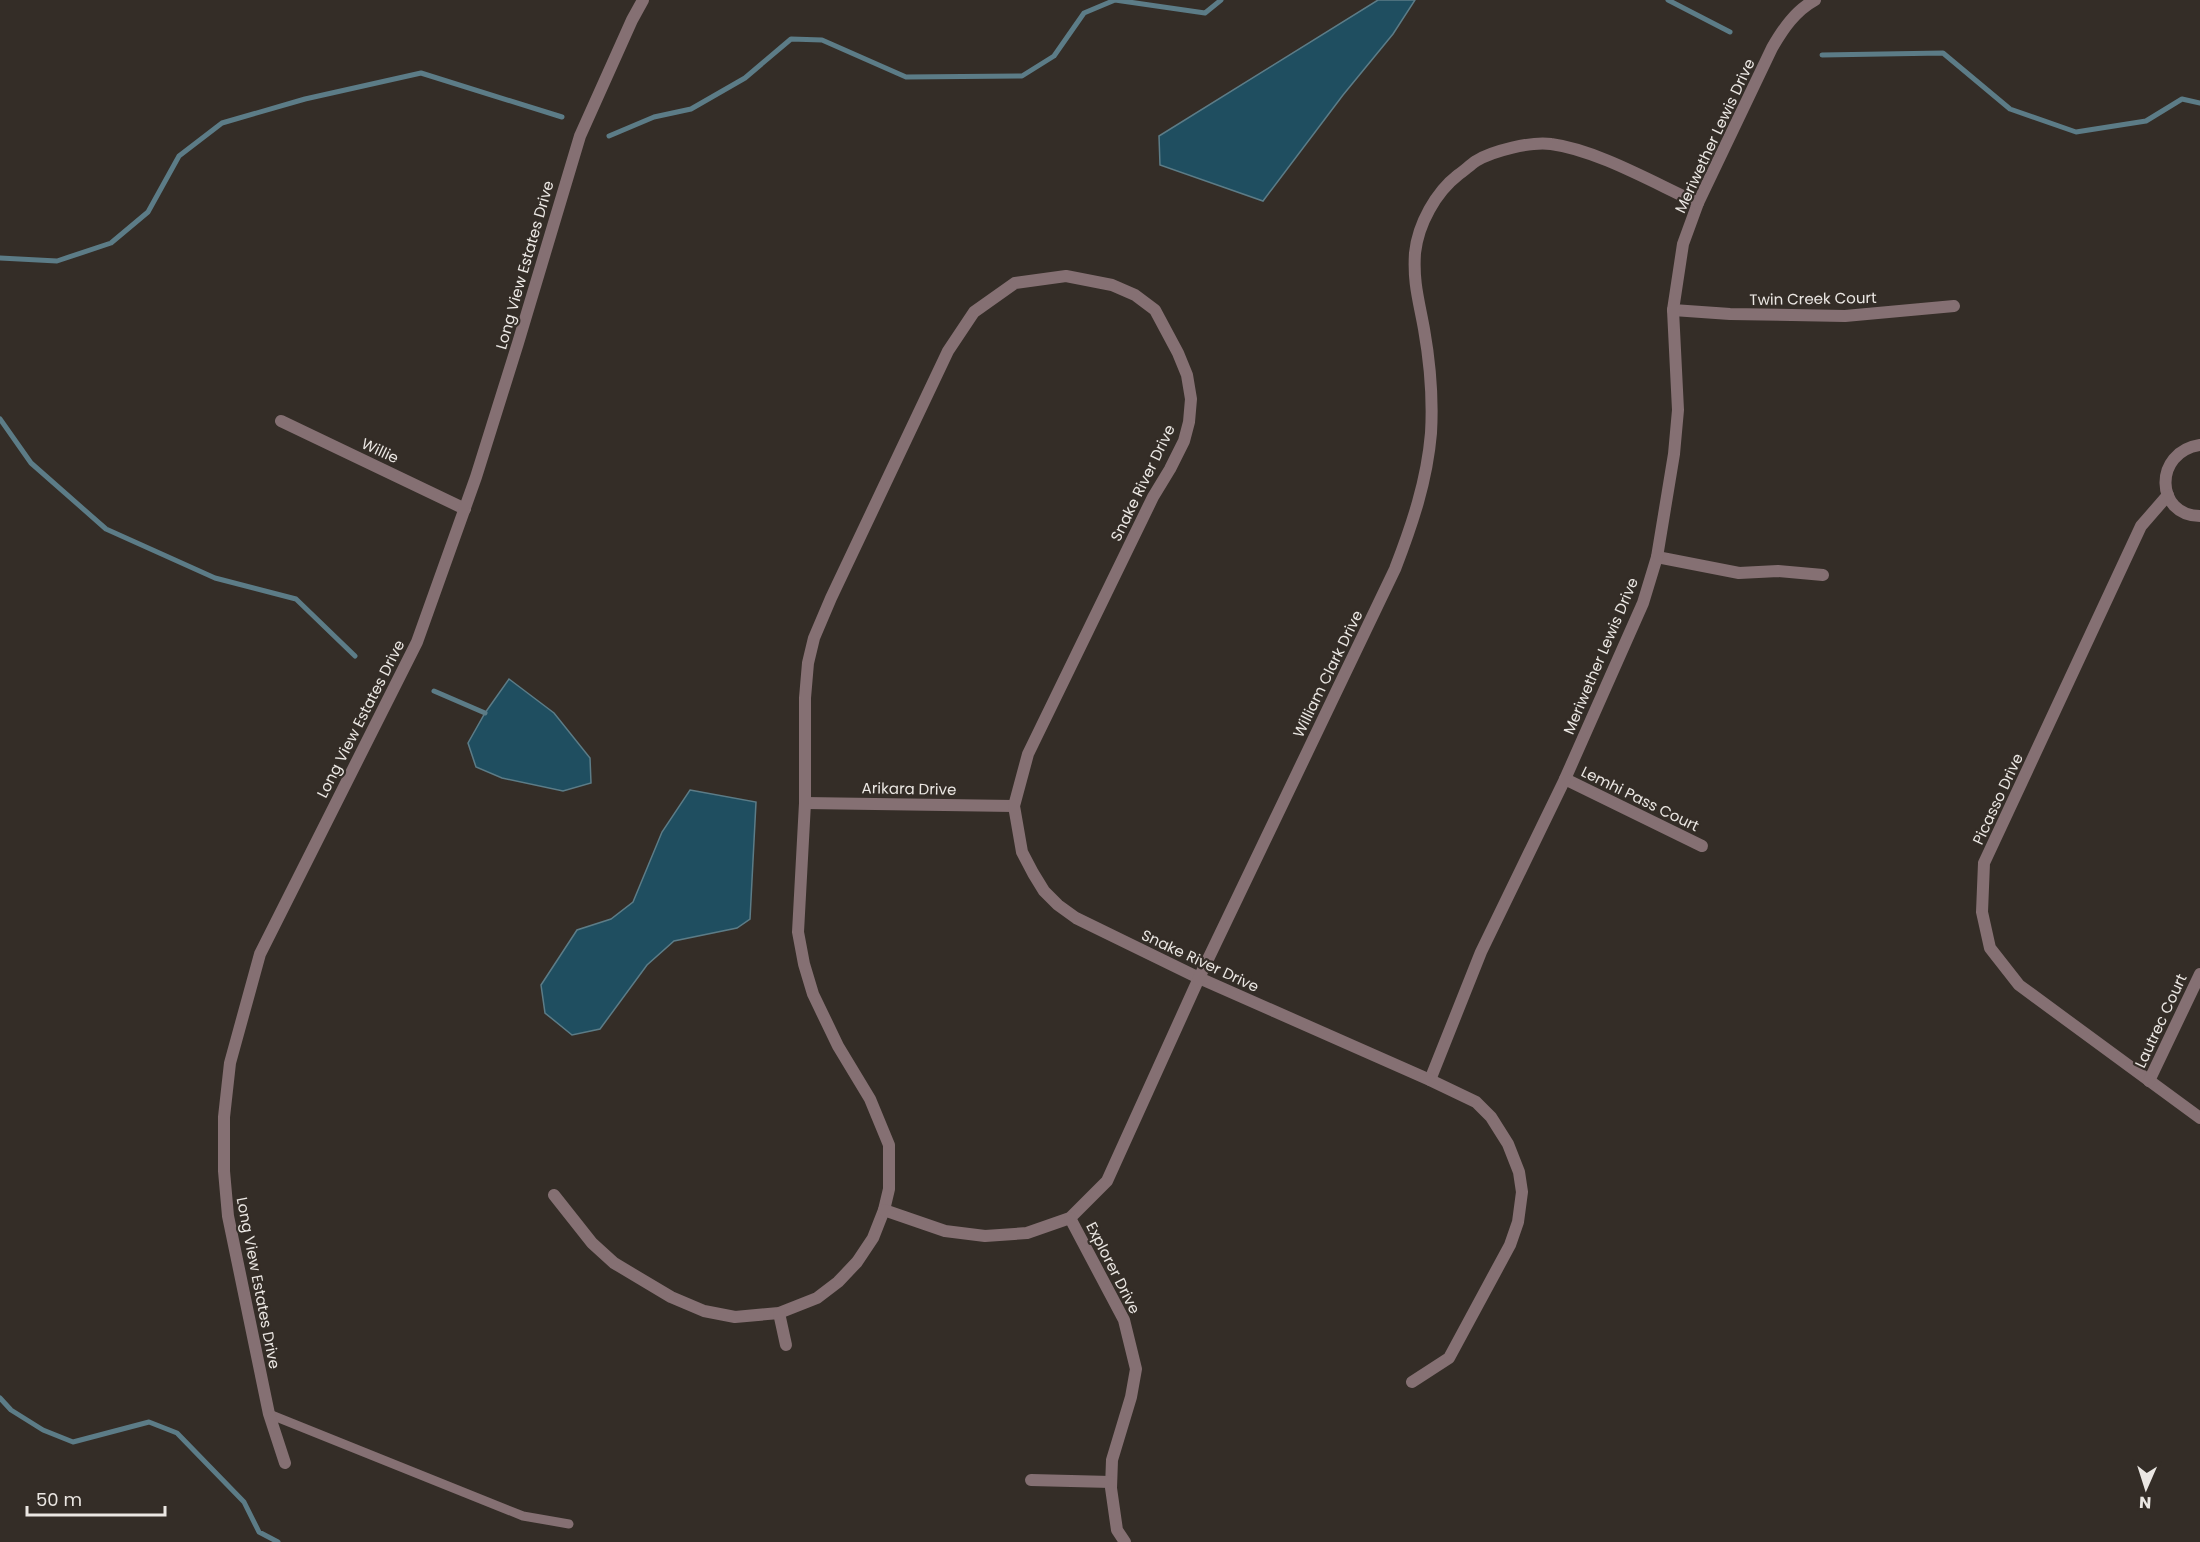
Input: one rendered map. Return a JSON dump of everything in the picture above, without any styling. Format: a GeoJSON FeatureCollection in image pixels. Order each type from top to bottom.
{"type":"FeatureCollection","features":[{"type":"Feature","properties":{"kind":"street","name":"Long View Estates Drive"},"geometry":{"type":"LineString","coordinates":[[285,1463],[269,1414],[228,1216],[224,1171],[224,1117],[230,1063],[260,954],[417,642],[465,509],[518,343],[579,136],[632,20],[644,0]]}},
{"type":"Feature","properties":{"kind":"street","name":"Meriwether Lewis Drive"},"geometry":{"type":"LineString","coordinates":[[1430,1080],[1481,952],[1565,779],[1627,642],[1658,557],[1674,454],[1678,410],[1673,310],[1683,244],[1698,203],[1772,48],[1785,26],[1806,5],[1815,0]]}},
{"type":"Feature","properties":{"kind":"street","name":"William Clark Drive"},"geometry":{"type":"LineString","coordinates":[[884,1210],[945,1231],[986,1236],[1027,1233],[1070,1218],[1107,1181],[1199,978],[1395,569],[1412,525],[1425,479],[1431,433],[1431,378],[1424,328],[1415,290],[1415,250],[1425,218],[1444,186],[1477,160],[1513,148],[1548,143],[1585,151],[1698,203]]}},
{"type":"Feature","properties":{"kind":"street","name":"Snake River Drive"},"geometry":{"type":"LineString","coordinates":[[554,1195],[592,1243],[606,1256],[670,1297],[704,1311],[735,1317],[779,1313],[817,1298],[838,1282],[857,1262],[873,1238],[889,1189],[889,1144],[870,1099],[838,1046],[813,994],[798,932],[805,803],[805,698],[808,663],[814,638],[845,567],[948,351],[974,312],[1015,284],[1066,276],[1112,285],[1135,295],[1155,310],[1187,375],[1191,399],[1189,422],[1184,441],[1153,497],[1028,754],[1014,806],[1022,852],[1044,891],[1076,918],[1199,978],[1476,1102],[1491,1117],[1508,1144],[1519,1172],[1522,1192],[1518,1222],[1510,1245],[1449,1358],[1412,1382]]}},
{"type":"Feature","properties":{"kind":"street","name":"Twin Creek Court"},"geometry":{"type":"LineString","coordinates":[[1673,310],[1730,315],[1845,316],[1954,306]]}},
{"type":"Feature","properties":{"kind":"street","name":"Willie"},"geometry":{"type":"LineString","coordinates":[[281,421],[465,509]]}},
{"type":"Feature","properties":{"kind":"street"},"geometry":{"type":"LineString","coordinates":[[2200,445],[2180,452],[2172,460],[2166,471],[2165,483],[2174,505],[2184,513],[2200,516]]}},
{"type":"Feature","properties":{"kind":"street","name":"Picasso Drive"},"geometry":{"type":"LineString","coordinates":[[2168,495],[2141,526],[1984,863],[1982,912],[1990,948],[2019,985],[2200,1118]]}},
{"type":"Feature","properties":{"kind":"street"},"geometry":{"type":"LineString","coordinates":[[1658,557],[1739,573],[1779,571],[1823,575]]}},
{"type":"Feature","properties":{"kind":"street","name":"Lemhi Pass Court"},"geometry":{"type":"LineString","coordinates":[[1565,779],[1702,846]]}},
{"type":"Feature","properties":{"kind":"street","name":"Arikara Drive"},"geometry":{"type":"LineString","coordinates":[[805,803],[1014,806]]}},
{"type":"Feature","properties":{"kind":"street","name":"Lautrec Court"},"geometry":{"type":"LineString","coordinates":[[2150,1082],[2200,974]]}},
{"type":"Feature","properties":{"kind":"street","name":"Explorer Drive"},"geometry":{"type":"LineString","coordinates":[[1070,1218],[1124,1320],[1136,1369],[1131,1397],[1113,1460],[1111,1482],[1116,1530],[1125,1542]]}},
{"type":"Feature","properties":{"kind":"street"},"geometry":{"type":"LineString","coordinates":[[779,1313],[786,1344]]}},
{"type":"Feature","properties":{"kind":"street"},"geometry":{"type":"LineString","coordinates":[[1031,1480],[1111,1482]]}},
{"type":"Feature","properties":{"kind":"lane"},"geometry":{"type":"LineString","coordinates":[[269,1414],[523,1516],[569,1524]]}},
{"type":"Feature","properties":{"kind":"water"},"geometry":{"type":"Polygon","coordinates":[[[1378,0],[1415,0],[1393,34],[1343,95],[1263,201],[1160,165],[1159,136],[1378,0]]]}},
{"type":"Feature","properties":{"kind":"water"},"geometry":{"type":"Polygon","coordinates":[[[509,679],[554,713],[590,758],[591,783],[563,791],[502,778],[476,767],[468,743],[485,713],[509,679]]]}},
{"type":"Feature","properties":{"kind":"water"},"geometry":{"type":"Polygon","coordinates":[[[690,790],[756,802],[750,919],[737,928],[674,941],[647,965],[600,1029],[572,1035],[545,1013],[541,985],[577,930],[611,919],[633,902],[662,832],[690,790]]]}},
{"type":"Feature","properties":{"kind":"waterway"},"geometry":{"type":"LineString","coordinates":[[609,136],[654,117],[691,109],[745,78],[791,39],[822,40],[906,77],[1022,76],[1054,56],[1084,13],[1115,0],[1205,13],[1221,0]]}},
{"type":"Feature","properties":{"kind":"waterway"},"geometry":{"type":"LineString","coordinates":[[1668,0],[1730,32]]}},
{"type":"Feature","properties":{"kind":"waterway"},"geometry":{"type":"LineString","coordinates":[[1822,55],[1943,53],[2010,109],[2076,132],[2146,121],[2182,99],[2200,103]]}},
{"type":"Feature","properties":{"kind":"waterway"},"geometry":{"type":"LineString","coordinates":[[0,258],[57,261],[111,243],[148,212],[179,156],[222,123],[305,99],[421,73],[562,117]]}},
{"type":"Feature","properties":{"kind":"waterway"},"geometry":{"type":"LineString","coordinates":[[0,419],[31,463],[106,529],[215,578],[296,599],[355,656]]}},
{"type":"Feature","properties":{"kind":"waterway"},"geometry":{"type":"LineString","coordinates":[[434,691],[485,713]]}},
{"type":"Feature","properties":{"kind":"waterway"},"geometry":{"type":"LineString","coordinates":[[0,1398],[11,1410],[43,1430],[73,1442],[149,1422],[177,1433],[244,1502],[259,1532],[278,1542]]}}]}
